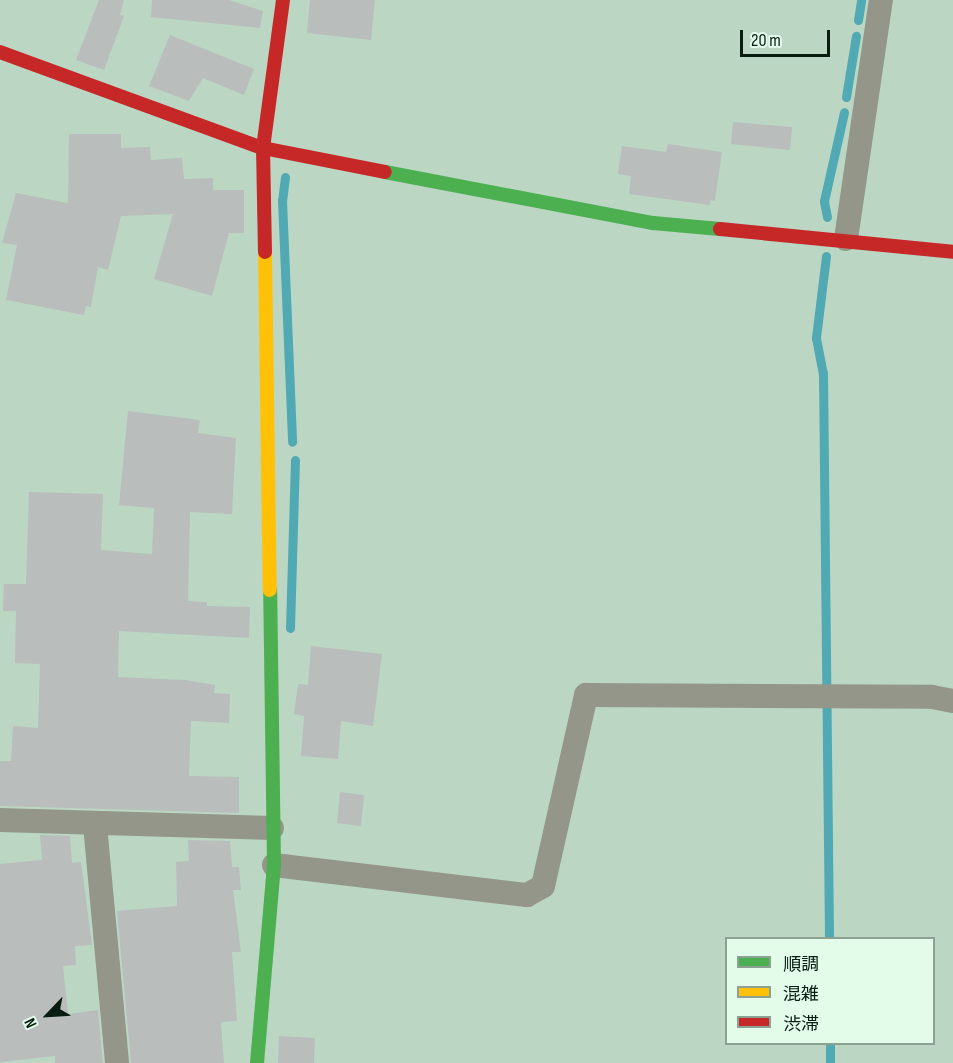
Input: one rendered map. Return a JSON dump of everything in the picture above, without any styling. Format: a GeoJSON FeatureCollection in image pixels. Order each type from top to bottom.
{"type":"FeatureCollection","features":[{"type":"Feature","properties":{"kind":"street"},"geometry":{"type":"LineString","coordinates":[[257,1063],[274,865],[263,148],[283,0]]}},
{"type":"Feature","properties":{"kind":"street"},"geometry":{"type":"LineString","coordinates":[[846,240],[881,0]]}},
{"type":"Feature","properties":{"kind":"street"},"geometry":{"type":"LineString","coordinates":[[0,52],[101,92],[263,148],[652,223],[953,252]]}},
{"type":"Feature","properties":{"kind":"street"},"geometry":{"type":"LineString","coordinates":[[274,865],[527,895],[543,886],[586,695],[932,697],[953,701]]}},
{"type":"Feature","properties":{"kind":"street"},"geometry":{"type":"LineString","coordinates":[[0,820],[95,825],[272,828]]}},
{"type":"Feature","properties":{"kind":"street"},"geometry":{"type":"LineString","coordinates":[[95,825],[117,1063]]}},
{"type":"Feature","properties":{"kind":"building"},"geometry":{"type":"Polygon","coordinates":[[[99,0],[124,0],[120,15],[124,16],[104,70],[76,60],[99,0]]]}},
{"type":"Feature","properties":{"kind":"building"},"geometry":{"type":"Polygon","coordinates":[[[152,0],[229,0],[263,11],[260,28],[151,17],[152,0]]]}},
{"type":"Feature","properties":{"kind":"building"},"geometry":{"type":"Polygon","coordinates":[[[310,0],[375,0],[371,40],[307,33],[310,0]]]}},
{"type":"Feature","properties":{"kind":"building"},"geometry":{"type":"Polygon","coordinates":[[[170,35],[254,69],[244,95],[203,78],[189,101],[149,86],[170,35]]]}},
{"type":"Feature","properties":{"kind":"building"},"geometry":{"type":"Polygon","coordinates":[[[733,122],[792,127],[790,150],[731,144],[733,122]]]}},
{"type":"Feature","properties":{"kind":"building"},"geometry":{"type":"Polygon","coordinates":[[[69,134],[121,134],[121,148],[150,147],[151,160],[182,158],[184,179],[213,178],[213,190],[244,190],[244,233],[229,233],[212,296],[154,279],[173,214],[121,216],[108,270],[98,267],[91,307],[86,306],[84,315],[6,300],[17,245],[2,243],[16,193],[68,203],[69,134]]]}},
{"type":"Feature","properties":{"kind":"building"},"geometry":{"type":"Polygon","coordinates":[[[668,144],[722,152],[715,201],[710,200],[710,205],[629,194],[631,176],[618,174],[622,146],[666,152],[668,144]]]}},
{"type":"Feature","properties":{"kind":"building"},"geometry":{"type":"Polygon","coordinates":[[[128,411],[200,420],[198,433],[236,438],[232,514],[190,512],[188,601],[207,602],[207,606],[250,607],[249,638],[119,631],[118,677],[185,680],[215,685],[214,693],[230,694],[229,723],[191,721],[189,776],[239,777],[239,813],[0,806],[0,761],[11,761],[13,726],[38,728],[40,664],[15,663],[16,611],[3,611],[4,584],[26,584],[29,492],[103,494],[101,550],[152,554],[154,508],[119,505],[128,411]]]}},
{"type":"Feature","properties":{"kind":"building"},"geometry":{"type":"Polygon","coordinates":[[[311,646],[382,654],[373,726],[341,721],[338,759],[301,756],[304,716],[294,714],[298,684],[308,685],[311,646]]]}},
{"type":"Feature","properties":{"kind":"building"},"geometry":{"type":"Polygon","coordinates":[[[340,792],[364,795],[361,826],[337,823],[340,792]]]}},
{"type":"Feature","properties":{"kind":"building"},"geometry":{"type":"Polygon","coordinates":[[[40,835],[70,836],[72,863],[81,862],[92,945],[75,946],[76,965],[63,966],[68,1014],[98,1010],[103,1063],[55,1063],[55,1056],[0,1062],[0,864],[42,860],[40,835]]]}},
{"type":"Feature","properties":{"kind":"building"},"geometry":{"type":"Polygon","coordinates":[[[188,840],[230,841],[232,867],[239,867],[241,890],[233,890],[241,952],[232,952],[237,1021],[221,1022],[224,1063],[131,1063],[117,911],[177,906],[176,862],[189,861],[188,840]]]}},
{"type":"Feature","properties":{"kind":"building"},"geometry":{"type":"Polygon","coordinates":[[[279,1036],[315,1038],[314,1063],[278,1063],[279,1036]]]}},
{"type":"Feature","properties":{"kind":"waterway"},"geometry":{"type":"LineString","coordinates":[[858,20],[861,0]]}},
{"type":"Feature","properties":{"kind":"waterway"},"geometry":{"type":"LineString","coordinates":[[846,97],[856,36]]}},
{"type":"Feature","properties":{"kind":"waterway"},"geometry":{"type":"LineString","coordinates":[[827,217],[824,201],[844,112]]}},
{"type":"Feature","properties":{"kind":"waterway"},"geometry":{"type":"LineString","coordinates":[[285,177],[282,200],[292,442]]}},
{"type":"Feature","properties":{"kind":"waterway"},"geometry":{"type":"LineString","coordinates":[[826,256],[816,338],[823,373],[829,937]]}},
{"type":"Feature","properties":{"kind":"waterway"},"geometry":{"type":"LineString","coordinates":[[290,628],[295,460]]}},
{"type":"Feature","properties":{"kind":"waterway"},"geometry":{"type":"LineString","coordinates":[[830,1045],[830,1063]]}},
{"type":"Feature","properties":{"kind":"traffic: fast"},"geometry":{"type":"LineString","coordinates":[[385,172],[653,223],[720,229]]}},
{"type":"Feature","properties":{"kind":"traffic: fast"},"geometry":{"type":"LineString","coordinates":[[257,1063],[274,865],[270,590]]}},
{"type":"Feature","properties":{"kind":"traffic: slow"},"geometry":{"type":"LineString","coordinates":[[265,252],[270,590]]}},
{"type":"Feature","properties":{"kind":"traffic: jam"},"geometry":{"type":"LineString","coordinates":[[265,252],[263,148],[283,0]]}},
{"type":"Feature","properties":{"kind":"traffic: jam"},"geometry":{"type":"LineString","coordinates":[[0,52],[263,148],[385,172]]}},
{"type":"Feature","properties":{"kind":"traffic: jam"},"geometry":{"type":"LineString","coordinates":[[720,229],[953,252]]}}]}
